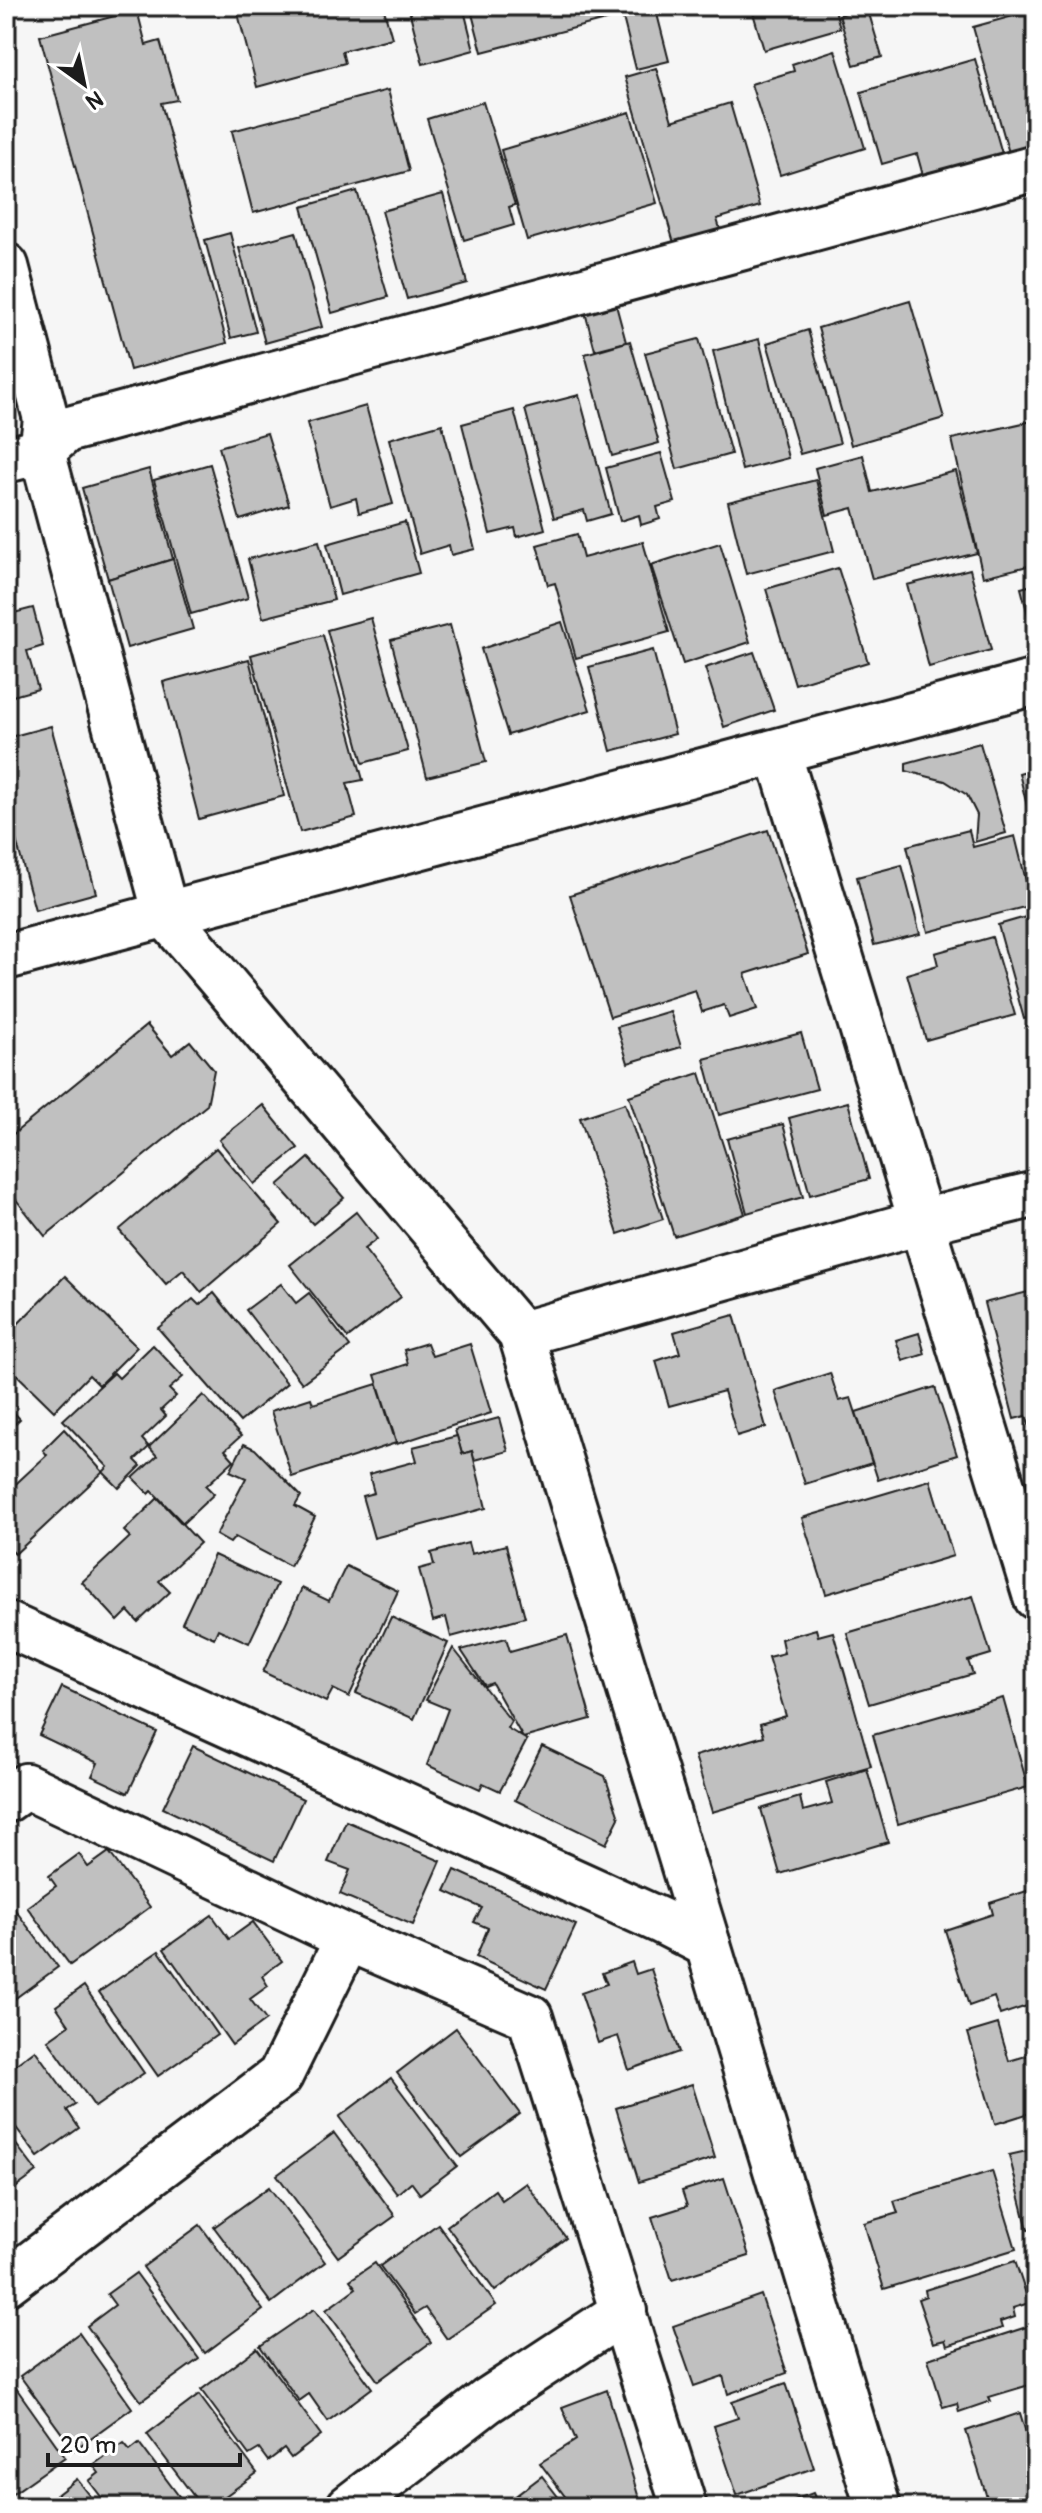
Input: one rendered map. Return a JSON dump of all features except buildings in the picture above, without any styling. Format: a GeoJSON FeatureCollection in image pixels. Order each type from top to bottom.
{"type":"FeatureCollection","features":[{"type":"Feature","properties":{"kind":"street"},"geometry":{"type":"LineString","coordinates":[[24,456],[66,430],[1036,168]]}},
{"type":"Feature","properties":{"kind":"street"},"geometry":{"type":"LineString","coordinates":[[6,266],[46,419],[24,456],[166,915],[205,965],[521,1334],[878,2507]]}},
{"type":"Feature","properties":{"kind":"street"},"geometry":{"type":"LineString","coordinates":[[6,957],[1036,682]]}},
{"type":"Feature","properties":{"kind":"street"},"geometry":{"type":"LineString","coordinates":[[778,752],[1036,1597]]}},
{"type":"Feature","properties":{"kind":"street"},"geometry":{"type":"LineString","coordinates":[[521,1334],[921,1222],[1036,1194]]}},
{"type":"Feature","properties":{"kind":"street"},"geometry":{"type":"LineString","coordinates":[[6,1624],[708,1945]]}},
{"type":"Feature","properties":{"kind":"street"},"geometry":{"type":"LineString","coordinates":[[6,1800],[26,1786],[348,1938],[530,2017],[684,2507]]}},
{"type":"Feature","properties":{"kind":"street"},"geometry":{"type":"LineString","coordinates":[[6,2283],[280,2076],[348,1938]]}},
{"type":"Feature","properties":{"kind":"street"},"geometry":{"type":"LineString","coordinates":[[349,2507],[487,2401],[624,2311]]}}]}
